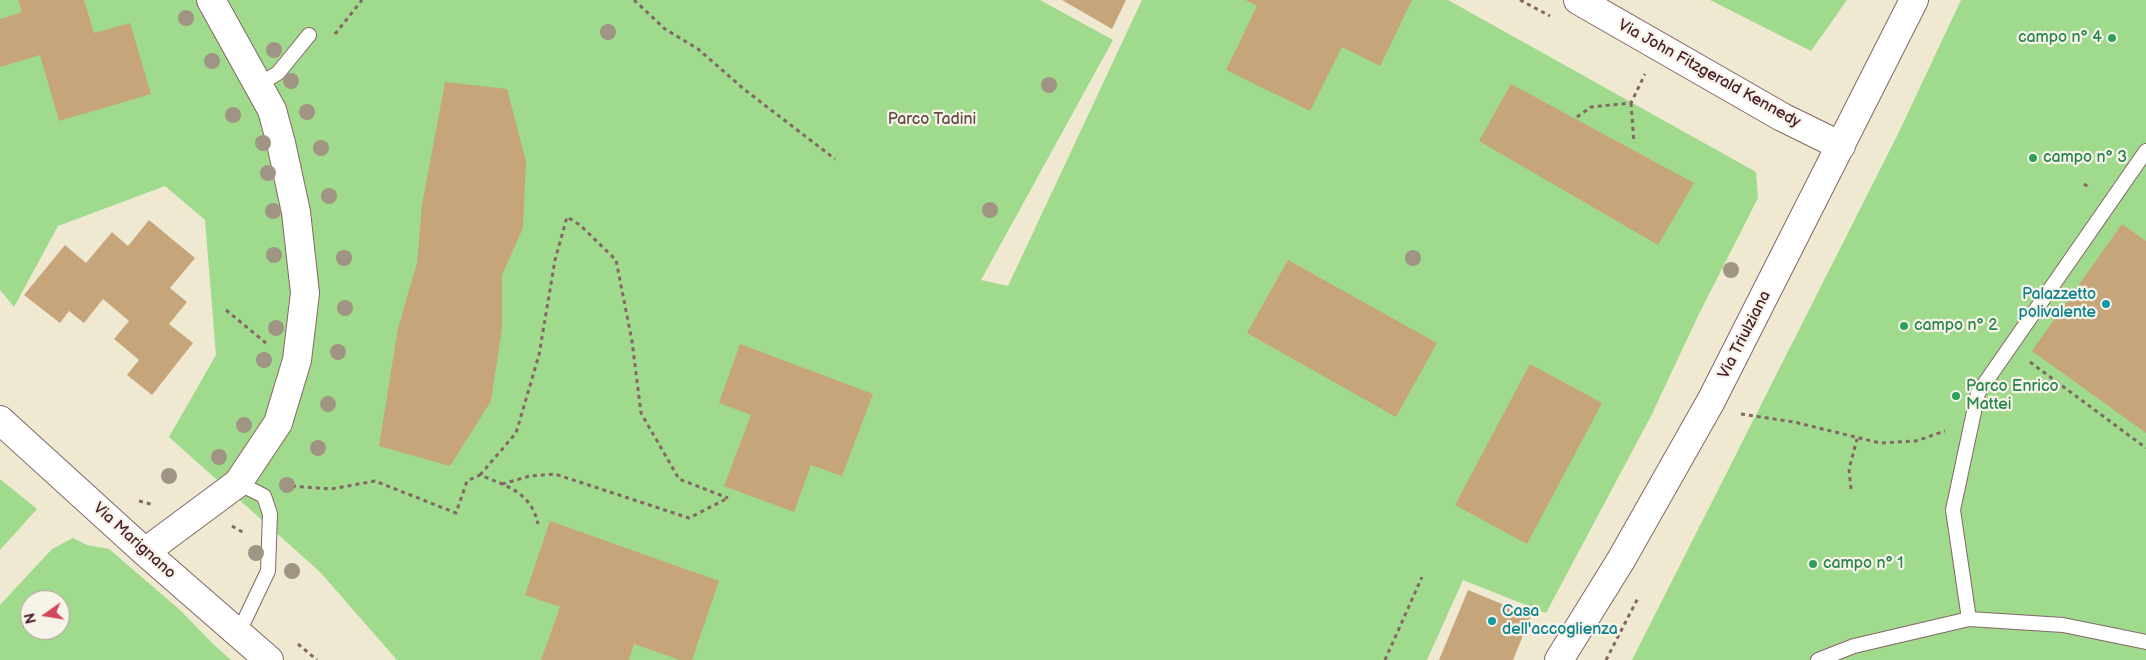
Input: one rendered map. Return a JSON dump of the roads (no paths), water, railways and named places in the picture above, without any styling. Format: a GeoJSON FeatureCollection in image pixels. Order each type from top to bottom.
{"type":"FeatureCollection","features":[{"type":"Feature","properties":{"kind":"street"},"geometry":{"type":"LineString","coordinates":[[145,552],[238,483],[278,423],[297,360],[305,293],[296,212],[281,143],[272,110],[211,0]]}},
{"type":"Feature","properties":{"kind":"street","name":"Via John Fitzgerald Kennedy"},"geometry":{"type":"LineString","coordinates":[[1578,0],[1782,117],[1841,146]]}},
{"type":"Feature","properties":{"kind":"street","name":"Via Triulziana"},"geometry":{"type":"LineString","coordinates":[[1559,660],[1621,560],[1711,401],[1914,0]]}},
{"type":"Feature","properties":{"kind":"street","name":"Via Marignano"},"geometry":{"type":"LineString","coordinates":[[0,420],[145,552],[269,660]]}},
{"type":"Feature","properties":{"kind":"lane"},"geometry":{"type":"LineString","coordinates":[[258,85],[278,73],[309,35]]}},
{"type":"Feature","properties":{"kind":"lane"},"geometry":{"type":"LineString","coordinates":[[1969,619],[1953,510],[1978,393],[2146,151]]}},
{"type":"Feature","properties":{"kind":"lane"},"geometry":{"type":"LineString","coordinates":[[238,483],[264,496],[270,514],[268,571],[238,634]]}},
{"type":"Feature","properties":{"kind":"lane"},"geometry":{"type":"LineString","coordinates":[[1818,660],[1854,646],[1969,619],[2063,625],[2146,642]]}},
{"type":"Feature","properties":{"kind":"place","name":"campo n° 4"},"geometry":{"type":"Point","coordinates":[2112,38]}},
{"type":"Feature","properties":{"kind":"place","name":"campo n° 3"},"geometry":{"type":"Point","coordinates":[2033,158]}},
{"type":"Feature","properties":{"kind":"place","name":"Palazzetto polivalente"},"geometry":{"type":"Point","coordinates":[2106,304]}},
{"type":"Feature","properties":{"kind":"place","name":"campo n° 2"},"geometry":{"type":"Point","coordinates":[1904,326]}},
{"type":"Feature","properties":{"kind":"place","name":"Parco Enrico Mattei"},"geometry":{"type":"Point","coordinates":[1956,396]}},
{"type":"Feature","properties":{"kind":"place","name":"campo n° 1"},"geometry":{"type":"Point","coordinates":[1813,564]}},
{"type":"Feature","properties":{"kind":"place","name":"Casa dell'accoglienza"},"geometry":{"type":"Point","coordinates":[1492,621]}},
{"type":"Feature","properties":{"kind":"park label","name":"Parco Tadini"},"geometry":{"type":"Point","coordinates":[932,120]}}]}
